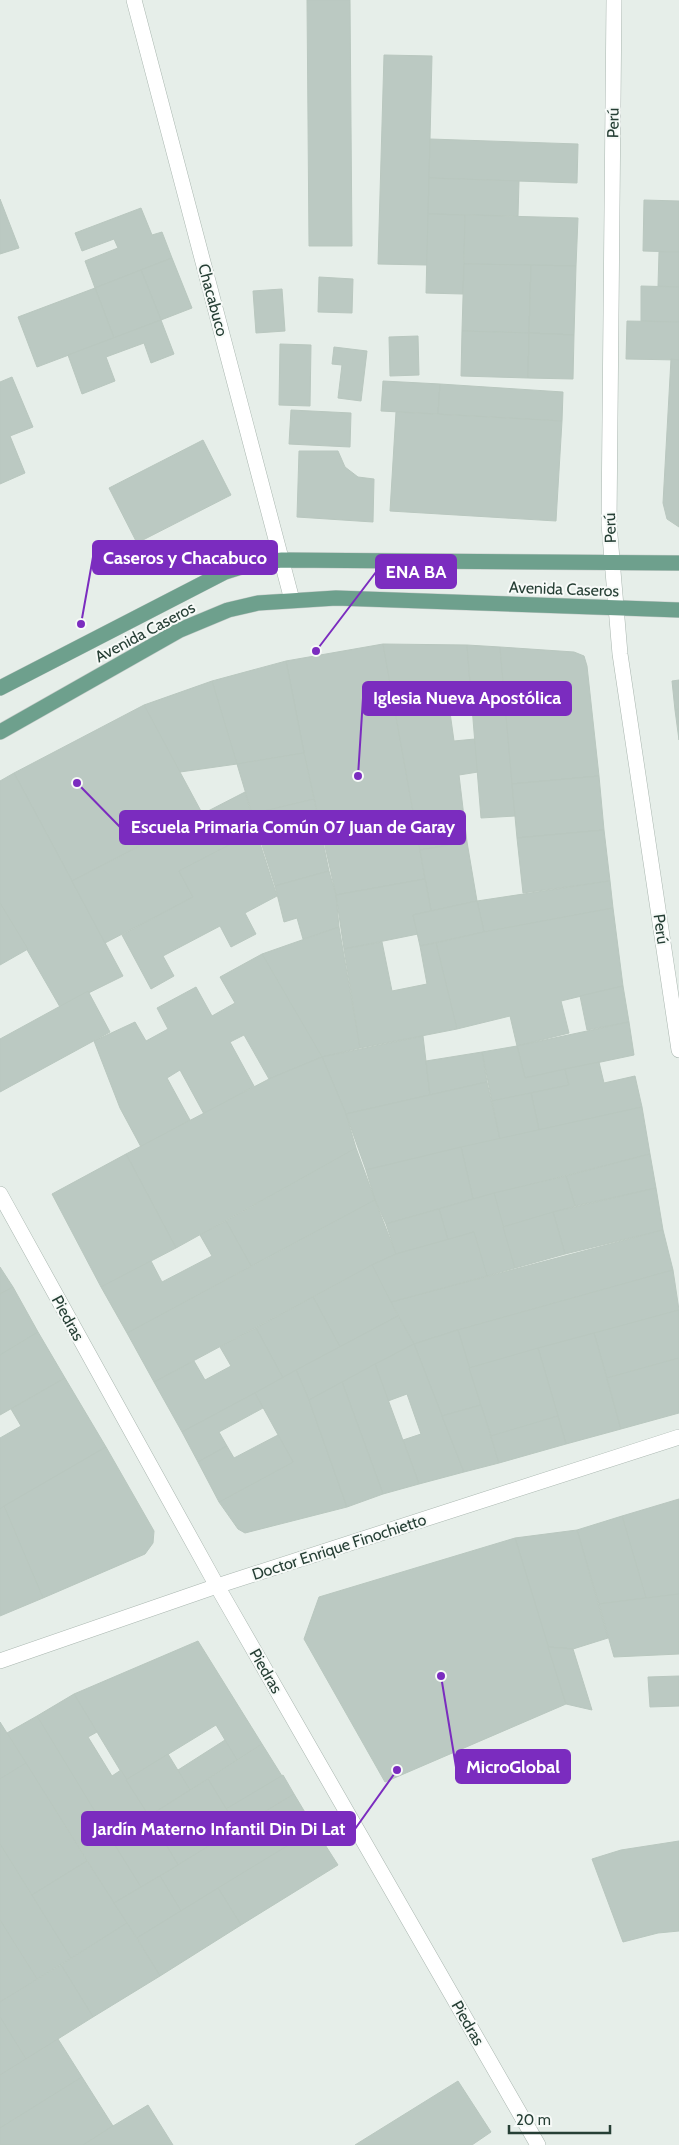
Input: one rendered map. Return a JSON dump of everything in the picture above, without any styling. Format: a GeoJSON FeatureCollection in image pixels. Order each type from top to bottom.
{"type":"FeatureCollection","features":[{"type":"Feature","properties":{"kind":"main road","name":"Avenida Caseros"},"geometry":{"type":"LineString","coordinates":[[0,688],[225,572],[254,563],[282,560],[679,563]]}},
{"type":"Feature","properties":{"kind":"main road","name":"Avenida Caseros"},"geometry":{"type":"LineString","coordinates":[[0,732],[180,630],[228,610],[258,603],[336,598],[679,610]]}},
{"type":"Feature","properties":{"kind":"street","name":"Chacabuco"},"geometry":{"type":"LineString","coordinates":[[134,0],[292,600]]}},
{"type":"Feature","properties":{"kind":"street","name":"Perú"},"geometry":{"type":"LineString","coordinates":[[614,0],[609,524],[621,663],[679,1050]]}},
{"type":"Feature","properties":{"kind":"street","name":"Piedras"},"geometry":{"type":"LineString","coordinates":[[0,1194],[217,1586],[538,2145]]}},
{"type":"Feature","properties":{"kind":"street","name":"Doctor Enrique Finochietto"},"geometry":{"type":"LineString","coordinates":[[0,1661],[217,1586],[679,1437]]}},
{"type":"Feature","properties":{"kind":"building"},"geometry":{"type":"Polygon","coordinates":[[[307,0],[350,0],[352,246],[309,246],[307,0]]]}},
{"type":"Feature","properties":{"kind":"building"},"geometry":{"type":"Polygon","coordinates":[[[384,55],[432,56],[427,265],[378,264],[384,55]]]}},
{"type":"Feature","properties":{"kind":"building"},"geometry":{"type":"Polygon","coordinates":[[[430,139],[578,144],[577,183],[429,178],[430,139]]]}},
{"type":"Feature","properties":{"kind":"building"},"geometry":{"type":"Polygon","coordinates":[[[429,178],[519,181],[518,216],[428,214],[429,178]]]}},
{"type":"Feature","properties":{"kind":"building"},"geometry":{"type":"Polygon","coordinates":[[[0,199],[19,248],[0,254],[0,199]]]}},
{"type":"Feature","properties":{"kind":"building"},"geometry":{"type":"Polygon","coordinates":[[[644,200],[679,201],[679,252],[643,251],[644,200]]]}},
{"type":"Feature","properties":{"kind":"building"},"geometry":{"type":"Polygon","coordinates":[[[141,208],[152,235],[162,232],[172,258],[95,288],[85,261],[118,248],[114,239],[82,251],[75,233],[141,208]]]}},
{"type":"Feature","properties":{"kind":"building"},"geometry":{"type":"Polygon","coordinates":[[[428,214],[465,215],[463,294],[426,293],[428,214]]]}},
{"type":"Feature","properties":{"kind":"building"},"geometry":{"type":"Polygon","coordinates":[[[465,215],[578,218],[576,266],[464,264],[465,215]]]}},
{"type":"Feature","properties":{"kind":"building"},"geometry":{"type":"Polygon","coordinates":[[[659,252],[679,252],[679,287],[658,286],[659,252]]]}},
{"type":"Feature","properties":{"kind":"building"},"geometry":{"type":"Polygon","coordinates":[[[172,258],[192,308],[161,320],[141,270],[172,258]]]}},
{"type":"Feature","properties":{"kind":"building"},"geometry":{"type":"Polygon","coordinates":[[[464,264],[531,265],[529,333],[462,331],[464,264]]]}},
{"type":"Feature","properties":{"kind":"building"},"geometry":{"type":"Polygon","coordinates":[[[531,265],[576,266],[574,335],[529,333],[531,265]]]}},
{"type":"Feature","properties":{"kind":"building"},"geometry":{"type":"Polygon","coordinates":[[[141,270],[161,320],[114,338],[95,288],[141,270]]]}},
{"type":"Feature","properties":{"kind":"building"},"geometry":{"type":"Polygon","coordinates":[[[319,277],[353,279],[352,313],[318,312],[319,277]]]}},
{"type":"Feature","properties":{"kind":"building"},"geometry":{"type":"Polygon","coordinates":[[[641,286],[679,287],[679,322],[641,321],[641,286]]]}},
{"type":"Feature","properties":{"kind":"building"},"geometry":{"type":"Polygon","coordinates":[[[95,288],[114,338],[37,367],[18,317],[95,288]]]}},
{"type":"Feature","properties":{"kind":"building"},"geometry":{"type":"Polygon","coordinates":[[[282,289],[285,331],[256,333],[253,291],[282,289]]]}},
{"type":"Feature","properties":{"kind":"building"},"geometry":{"type":"Polygon","coordinates":[[[161,320],[174,354],[151,363],[144,343],[106,357],[115,381],[82,394],[68,355],[161,320]]]}},
{"type":"Feature","properties":{"kind":"building"},"geometry":{"type":"Polygon","coordinates":[[[627,321],[679,322],[679,360],[626,359],[627,321]]]}},
{"type":"Feature","properties":{"kind":"building"},"geometry":{"type":"Polygon","coordinates":[[[462,331],[529,333],[528,378],[461,376],[462,331]]]}},
{"type":"Feature","properties":{"kind":"building"},"geometry":{"type":"Polygon","coordinates":[[[529,333],[574,335],[573,379],[528,378],[529,333]]]}},
{"type":"Feature","properties":{"kind":"building"},"geometry":{"type":"Polygon","coordinates":[[[418,336],[419,375],[390,376],[389,337],[418,336]]]}},
{"type":"Feature","properties":{"kind":"building"},"geometry":{"type":"Polygon","coordinates":[[[280,344],[311,345],[310,406],[279,405],[280,344]]]}},
{"type":"Feature","properties":{"kind":"building"},"geometry":{"type":"Polygon","coordinates":[[[334,347],[367,351],[361,401],[338,398],[342,365],[332,364],[334,347]]]}},
{"type":"Feature","properties":{"kind":"building"},"geometry":{"type":"Polygon","coordinates":[[[671,359],[679,360],[679,527],[667,519],[663,503],[671,359]]]}},
{"type":"Feature","properties":{"kind":"building"},"geometry":{"type":"Polygon","coordinates":[[[12,377],[33,427],[10,436],[25,473],[0,484],[0,382],[12,377]]]}},
{"type":"Feature","properties":{"kind":"building"},"geometry":{"type":"Polygon","coordinates":[[[383,381],[440,384],[438,414],[381,411],[383,381]]]}},
{"type":"Feature","properties":{"kind":"building"},"geometry":{"type":"Polygon","coordinates":[[[440,384],[563,392],[562,421],[438,414],[440,384]]]}},
{"type":"Feature","properties":{"kind":"building"},"geometry":{"type":"Polygon","coordinates":[[[291,410],[351,413],[350,447],[289,444],[291,410]]]}},
{"type":"Feature","properties":{"kind":"building"},"geometry":{"type":"Polygon","coordinates":[[[396,412],[562,421],[556,521],[390,511],[396,412]]]}},
{"type":"Feature","properties":{"kind":"building"},"geometry":{"type":"Polygon","coordinates":[[[203,440],[231,495],[137,543],[109,488],[203,440]]]}},
{"type":"Feature","properties":{"kind":"building"},"geometry":{"type":"Polygon","coordinates":[[[299,451],[338,451],[345,467],[358,477],[374,479],[373,522],[297,517],[299,451]]]}},
{"type":"Feature","properties":{"kind":"building"},"geometry":{"type":"Polygon","coordinates":[[[383,644],[425,879],[336,895],[304,753],[286,661],[383,644]]]}},
{"type":"Feature","properties":{"kind":"building"},"geometry":{"type":"Polygon","coordinates":[[[383,644],[467,645],[471,696],[448,698],[454,741],[475,739],[478,772],[459,775],[467,842],[420,850],[383,644]]]}},
{"type":"Feature","properties":{"kind":"building"},"geometry":{"type":"Polygon","coordinates":[[[467,645],[500,647],[515,816],[481,818],[467,645]]]}},
{"type":"Feature","properties":{"kind":"building"},"geometry":{"type":"Polygon","coordinates":[[[500,647],[574,652],[584,656],[587,666],[599,776],[512,784],[500,647]]]}},
{"type":"Feature","properties":{"kind":"building"},"geometry":{"type":"Polygon","coordinates":[[[286,661],[304,753],[237,764],[212,681],[286,661]]]}},
{"type":"Feature","properties":{"kind":"building"},"geometry":{"type":"Polygon","coordinates":[[[679,680],[679,709],[675,710],[672,681],[679,680]]]}},
{"type":"Feature","properties":{"kind":"building"},"geometry":{"type":"Polygon","coordinates":[[[212,681],[237,764],[180,772],[144,705],[212,681]]]}},
{"type":"Feature","properties":{"kind":"building"},"geometry":{"type":"Polygon","coordinates":[[[144,705],[202,813],[72,881],[14,773],[144,705]]]}},
{"type":"Feature","properties":{"kind":"building"},"geometry":{"type":"Polygon","coordinates":[[[679,709],[679,740],[675,710],[679,709]]]}},
{"type":"Feature","properties":{"kind":"building"},"geometry":{"type":"Polygon","coordinates":[[[304,753],[314,799],[252,814],[237,764],[304,753]]]}},
{"type":"Feature","properties":{"kind":"building"},"geometry":{"type":"Polygon","coordinates":[[[14,773],[123,976],[60,1007],[0,903],[0,781],[14,773]]]}},
{"type":"Feature","properties":{"kind":"building"},"geometry":{"type":"Polygon","coordinates":[[[599,776],[604,830],[517,838],[512,784],[599,776]]]}},
{"type":"Feature","properties":{"kind":"building"},"geometry":{"type":"Polygon","coordinates":[[[245,792],[256,831],[179,871],[193,897],[105,943],[72,881],[245,792]]]}},
{"type":"Feature","properties":{"kind":"building"},"geometry":{"type":"Polygon","coordinates":[[[314,799],[329,871],[275,886],[252,814],[314,799]]]}},
{"type":"Feature","properties":{"kind":"building"},"geometry":{"type":"Polygon","coordinates":[[[604,830],[610,881],[523,893],[517,838],[604,830]]]}},
{"type":"Feature","properties":{"kind":"building"},"geometry":{"type":"Polygon","coordinates":[[[256,831],[277,896],[245,913],[256,934],[231,947],[220,926],[163,956],[174,976],[151,989],[122,935],[193,897],[179,871],[256,831]]]}},
{"type":"Feature","properties":{"kind":"building"},"geometry":{"type":"Polygon","coordinates":[[[467,842],[477,901],[431,911],[420,850],[467,842]]]}},
{"type":"Feature","properties":{"kind":"building"},"geometry":{"type":"Polygon","coordinates":[[[329,871],[336,895],[339,927],[303,939],[297,918],[284,922],[275,886],[329,871]]]}},
{"type":"Feature","properties":{"kind":"building"},"geometry":{"type":"Polygon","coordinates":[[[425,879],[431,911],[413,915],[418,934],[344,949],[336,895],[425,879]]]}},
{"type":"Feature","properties":{"kind":"building"},"geometry":{"type":"Polygon","coordinates":[[[610,881],[613,908],[484,932],[477,901],[610,881]]]}},
{"type":"Feature","properties":{"kind":"building"},"geometry":{"type":"Polygon","coordinates":[[[477,901],[484,932],[420,946],[413,915],[477,901]]]}},
{"type":"Feature","properties":{"kind":"building"},"geometry":{"type":"Polygon","coordinates":[[[0,903],[28,949],[0,965],[0,903]]]}},
{"type":"Feature","properties":{"kind":"building"},"geometry":{"type":"Polygon","coordinates":[[[613,908],[623,986],[561,1001],[569,1033],[517,1046],[510,1016],[457,1029],[436,943],[613,908]]]}},
{"type":"Feature","properties":{"kind":"building"},"geometry":{"type":"Polygon","coordinates":[[[339,927],[360,1048],[322,1057],[262,954],[339,927]]]}},
{"type":"Feature","properties":{"kind":"building"},"geometry":{"type":"Polygon","coordinates":[[[382,942],[392,991],[427,984],[420,946],[436,943],[457,1029],[360,1048],[344,949],[382,942]]]}},
{"type":"Feature","properties":{"kind":"building"},"geometry":{"type":"Polygon","coordinates":[[[262,954],[322,1057],[269,1079],[244,1035],[230,1042],[254,1086],[204,1114],[180,1070],[167,1078],[190,1120],[141,1147],[120,1108],[94,1041],[135,1022],[146,1041],[168,1029],[157,1008],[196,987],[212,1016],[235,1003],[220,977],[262,954]]]}},
{"type":"Feature","properties":{"kind":"building"},"geometry":{"type":"Polygon","coordinates":[[[623,986],[629,1022],[587,1030],[580,996],[623,986]]]}},
{"type":"Feature","properties":{"kind":"building"},"geometry":{"type":"Polygon","coordinates":[[[88,991],[110,1032],[0,1092],[0,1039],[88,991]]]}},
{"type":"Feature","properties":{"kind":"building"},"geometry":{"type":"Polygon","coordinates":[[[629,1022],[634,1055],[525,1078],[517,1046],[629,1022]]]}},
{"type":"Feature","properties":{"kind":"building"},"geometry":{"type":"Polygon","coordinates":[[[423,1036],[430,1095],[346,1114],[322,1057],[423,1036]]]}},
{"type":"Feature","properties":{"kind":"building"},"geometry":{"type":"Polygon","coordinates":[[[517,1046],[525,1078],[565,1069],[569,1085],[492,1101],[482,1052],[517,1046]]]}},
{"type":"Feature","properties":{"kind":"building"},"geometry":{"type":"Polygon","coordinates":[[[482,1052],[487,1082],[430,1095],[426,1061],[482,1052]]]}},
{"type":"Feature","properties":{"kind":"building"},"geometry":{"type":"Polygon","coordinates":[[[322,1057],[346,1114],[356,1148],[176,1248],[126,1154],[269,1079],[322,1057]]]}},
{"type":"Feature","properties":{"kind":"building"},"geometry":{"type":"Polygon","coordinates":[[[599,1062],[604,1083],[635,1076],[642,1107],[539,1130],[531,1093],[569,1085],[565,1069],[599,1062]]]}},
{"type":"Feature","properties":{"kind":"building"},"geometry":{"type":"Polygon","coordinates":[[[487,1082],[500,1139],[366,1170],[346,1114],[487,1082]]]}},
{"type":"Feature","properties":{"kind":"building"},"geometry":{"type":"Polygon","coordinates":[[[531,1093],[539,1130],[500,1139],[492,1101],[531,1093]]]}},
{"type":"Feature","properties":{"kind":"building"},"geometry":{"type":"Polygon","coordinates":[[[642,1107],[650,1154],[473,1199],[461,1147],[642,1107]]]}},
{"type":"Feature","properties":{"kind":"building"},"geometry":{"type":"Polygon","coordinates":[[[461,1147],[473,1199],[386,1224],[375,1200],[366,1170],[461,1147]]]}},
{"type":"Feature","properties":{"kind":"building"},"geometry":{"type":"Polygon","coordinates":[[[356,1148],[375,1200],[251,1266],[226,1221],[356,1148]]]}},
{"type":"Feature","properties":{"kind":"building"},"geometry":{"type":"Polygon","coordinates":[[[126,1154],[176,1248],[101,1287],[52,1194],[126,1154]]]}},
{"type":"Feature","properties":{"kind":"building"},"geometry":{"type":"Polygon","coordinates":[[[650,1154],[656,1188],[575,1206],[566,1176],[650,1154]]]}},
{"type":"Feature","properties":{"kind":"building"},"geometry":{"type":"Polygon","coordinates":[[[566,1176],[575,1206],[503,1227],[494,1193],[566,1176]]]}},
{"type":"Feature","properties":{"kind":"building"},"geometry":{"type":"Polygon","coordinates":[[[656,1188],[663,1230],[565,1254],[553,1212],[656,1188]]]}},
{"type":"Feature","properties":{"kind":"building"},"geometry":{"type":"Polygon","coordinates":[[[494,1193],[515,1268],[487,1276],[474,1232],[448,1240],[439,1209],[494,1193]]]}},
{"type":"Feature","properties":{"kind":"building"},"geometry":{"type":"Polygon","coordinates":[[[375,1200],[396,1254],[154,1382],[127,1333],[375,1200]]]}},
{"type":"Feature","properties":{"kind":"building"},"geometry":{"type":"Polygon","coordinates":[[[439,1209],[448,1240],[396,1254],[386,1224],[439,1209]]]}},
{"type":"Feature","properties":{"kind":"building"},"geometry":{"type":"Polygon","coordinates":[[[553,1212],[565,1254],[515,1268],[503,1227],[553,1212]]]}},
{"type":"Feature","properties":{"kind":"building"},"geometry":{"type":"Polygon","coordinates":[[[226,1221],[251,1266],[127,1333],[101,1287],[151,1261],[162,1282],[212,1256],[200,1235],[226,1221]]]}},
{"type":"Feature","properties":{"kind":"building"},"geometry":{"type":"Polygon","coordinates":[[[663,1230],[673,1270],[414,1344],[391,1302],[663,1230]]]}},
{"type":"Feature","properties":{"kind":"building"},"geometry":{"type":"Polygon","coordinates":[[[474,1232],[487,1276],[391,1302],[372,1265],[396,1254],[474,1232]]]}},
{"type":"Feature","properties":{"kind":"building"},"geometry":{"type":"Polygon","coordinates":[[[372,1265],[398,1316],[340,1347],[313,1297],[372,1265]]]}},
{"type":"Feature","properties":{"kind":"building"},"geometry":{"type":"Polygon","coordinates":[[[0,1267],[13,1287],[0,1294],[0,1267]]]}},
{"type":"Feature","properties":{"kind":"building"},"geometry":{"type":"Polygon","coordinates":[[[673,1270],[679,1310],[469,1368],[458,1330],[673,1270]]]}},
{"type":"Feature","properties":{"kind":"building"},"geometry":{"type":"Polygon","coordinates":[[[13,1287],[38,1332],[0,1355],[0,1294],[13,1287]]]}},
{"type":"Feature","properties":{"kind":"building"},"geometry":{"type":"Polygon","coordinates":[[[313,1297],[340,1347],[283,1378],[256,1328],[313,1297]]]}},
{"type":"Feature","properties":{"kind":"building"},"geometry":{"type":"Polygon","coordinates":[[[679,1310],[679,1358],[607,1378],[594,1333],[679,1310]]]}},
{"type":"Feature","properties":{"kind":"building"},"geometry":{"type":"Polygon","coordinates":[[[398,1316],[414,1344],[309,1400],[296,1370],[398,1316]]]}},
{"type":"Feature","properties":{"kind":"building"},"geometry":{"type":"Polygon","coordinates":[[[256,1328],[283,1378],[182,1432],[154,1382],[194,1361],[205,1380],[231,1366],[220,1347],[256,1328]]]}},
{"type":"Feature","properties":{"kind":"building"},"geometry":{"type":"Polygon","coordinates":[[[458,1330],[481,1405],[442,1416],[414,1344],[458,1330]]]}},
{"type":"Feature","properties":{"kind":"building"},"geometry":{"type":"Polygon","coordinates":[[[38,1332],[65,1378],[0,1415],[0,1355],[38,1332]]]}},
{"type":"Feature","properties":{"kind":"building"},"geometry":{"type":"Polygon","coordinates":[[[594,1333],[621,1429],[566,1444],[538,1348],[594,1333]]]}},
{"type":"Feature","properties":{"kind":"building"},"geometry":{"type":"Polygon","coordinates":[[[414,1344],[464,1472],[419,1484],[403,1440],[421,1434],[407,1394],[388,1401],[375,1364],[414,1344]]]}},
{"type":"Feature","properties":{"kind":"building"},"geometry":{"type":"Polygon","coordinates":[[[538,1348],[558,1416],[491,1436],[469,1368],[538,1348]]]}},
{"type":"Feature","properties":{"kind":"building"},"geometry":{"type":"Polygon","coordinates":[[[679,1358],[679,1413],[621,1429],[607,1378],[679,1358]]]}},
{"type":"Feature","properties":{"kind":"building"},"geometry":{"type":"Polygon","coordinates":[[[375,1364],[419,1484],[383,1494],[342,1382],[375,1364]]]}},
{"type":"Feature","properties":{"kind":"building"},"geometry":{"type":"Polygon","coordinates":[[[296,1370],[309,1400],[347,1507],[245,1533],[238,1529],[219,1502],[293,1462],[255,1393],[296,1370]]]}},
{"type":"Feature","properties":{"kind":"building"},"geometry":{"type":"Polygon","coordinates":[[[65,1378],[106,1447],[0,1509],[0,1438],[21,1426],[11,1409],[65,1378]]]}},
{"type":"Feature","properties":{"kind":"building"},"geometry":{"type":"Polygon","coordinates":[[[342,1382],[383,1494],[347,1507],[309,1400],[342,1382]]]}},
{"type":"Feature","properties":{"kind":"building"},"geometry":{"type":"Polygon","coordinates":[[[255,1393],[263,1408],[219,1432],[227,1446],[198,1462],[182,1432],[255,1393]]]}},
{"type":"Feature","properties":{"kind":"building"},"geometry":{"type":"Polygon","coordinates":[[[481,1405],[499,1463],[464,1472],[442,1416],[481,1405]]]}},
{"type":"Feature","properties":{"kind":"building"},"geometry":{"type":"Polygon","coordinates":[[[558,1416],[566,1444],[499,1463],[491,1436],[558,1416]]]}},
{"type":"Feature","properties":{"kind":"building"},"geometry":{"type":"Polygon","coordinates":[[[278,1435],[293,1462],[219,1502],[198,1462],[227,1446],[234,1458],[278,1435]]]}},
{"type":"Feature","properties":{"kind":"building"},"geometry":{"type":"Polygon","coordinates":[[[106,1447],[154,1531],[153,1543],[145,1554],[43,1598],[4,1506],[106,1447]]]}},
{"type":"Feature","properties":{"kind":"building"},"geometry":{"type":"Polygon","coordinates":[[[679,1499],[679,1594],[646,1598],[622,1516],[679,1499]]]}},
{"type":"Feature","properties":{"kind":"building"},"geometry":{"type":"Polygon","coordinates":[[[4,1506],[43,1598],[0,1616],[0,1509],[4,1506]]]}},
{"type":"Feature","properties":{"kind":"building"},"geometry":{"type":"Polygon","coordinates":[[[622,1516],[646,1598],[599,1604],[577,1530],[622,1516]]]}},
{"type":"Feature","properties":{"kind":"building"},"geometry":{"type":"Polygon","coordinates":[[[577,1530],[608,1638],[573,1649],[548,1647],[515,1538],[577,1530]]]}},
{"type":"Feature","properties":{"kind":"building"},"geometry":{"type":"Polygon","coordinates":[[[515,1538],[566,1704],[385,1782],[304,1639],[319,1597],[515,1538]]]}},
{"type":"Feature","properties":{"kind":"building"},"geometry":{"type":"Polygon","coordinates":[[[679,1594],[679,1654],[614,1657],[599,1604],[679,1594]]]}},
{"type":"Feature","properties":{"kind":"building"},"geometry":{"type":"Polygon","coordinates":[[[198,1641],[262,1744],[237,1760],[216,1725],[126,1780],[74,1694],[198,1641]]]}},
{"type":"Feature","properties":{"kind":"building"},"geometry":{"type":"Polygon","coordinates":[[[548,1647],[573,1649],[592,1710],[566,1704],[548,1647]]]}},
{"type":"Feature","properties":{"kind":"building"},"geometry":{"type":"Polygon","coordinates":[[[679,1676],[679,1706],[650,1707],[648,1677],[679,1676]]]}},
{"type":"Feature","properties":{"kind":"building"},"geometry":{"type":"Polygon","coordinates":[[[74,1694],[97,1732],[88,1737],[112,1776],[121,1770],[149,1816],[111,1839],[37,1716],[74,1694]]]}},
{"type":"Feature","properties":{"kind":"building"},"geometry":{"type":"Polygon","coordinates":[[[37,1716],[141,1887],[114,1903],[7,1733],[37,1716]]]}},
{"type":"Feature","properties":{"kind":"building"},"geometry":{"type":"Polygon","coordinates":[[[0,1722],[26,1763],[0,1779],[0,1722]]]}},
{"type":"Feature","properties":{"kind":"building"},"geometry":{"type":"Polygon","coordinates":[[[225,1740],[237,1760],[190,1790],[178,1770],[225,1740]]]}},
{"type":"Feature","properties":{"kind":"building"},"geometry":{"type":"Polygon","coordinates":[[[262,1744],[282,1776],[226,1809],[208,1779],[262,1744]]]}},
{"type":"Feature","properties":{"kind":"building"},"geometry":{"type":"Polygon","coordinates":[[[168,1754],[190,1790],[149,1816],[126,1780],[168,1754]]]}},
{"type":"Feature","properties":{"kind":"building"},"geometry":{"type":"Polygon","coordinates":[[[26,1763],[87,1861],[32,1895],[0,1844],[0,1779],[26,1763]]]}},
{"type":"Feature","properties":{"kind":"building"},"geometry":{"type":"Polygon","coordinates":[[[283,1775],[294,1794],[238,1828],[226,1809],[283,1775]]]}},
{"type":"Feature","properties":{"kind":"building"},"geometry":{"type":"Polygon","coordinates":[[[208,1779],[238,1828],[178,1865],[149,1816],[208,1779]]]}},
{"type":"Feature","properties":{"kind":"building"},"geometry":{"type":"Polygon","coordinates":[[[294,1794],[315,1829],[181,1911],[160,1876],[294,1794]]]}},
{"type":"Feature","properties":{"kind":"building"},"geometry":{"type":"Polygon","coordinates":[[[149,1816],[178,1865],[141,1887],[111,1839],[149,1816]]]}},
{"type":"Feature","properties":{"kind":"building"},"geometry":{"type":"Polygon","coordinates":[[[315,1829],[338,1865],[241,1925],[218,1888],[315,1829]]]}},
{"type":"Feature","properties":{"kind":"building"},"geometry":{"type":"Polygon","coordinates":[[[679,1841],[679,1931],[658,1933],[623,1942],[592,1859],[621,1850],[679,1841]]]}},
{"type":"Feature","properties":{"kind":"building"},"geometry":{"type":"Polygon","coordinates":[[[0,1844],[71,1958],[37,1979],[0,1920],[0,1844]]]}},
{"type":"Feature","properties":{"kind":"building"},"geometry":{"type":"Polygon","coordinates":[[[87,1861],[127,1923],[71,1958],[32,1895],[87,1861]]]}},
{"type":"Feature","properties":{"kind":"building"},"geometry":{"type":"Polygon","coordinates":[[[160,1876],[181,1911],[137,1938],[114,1903],[160,1876]]]}},
{"type":"Feature","properties":{"kind":"building"},"geometry":{"type":"Polygon","coordinates":[[[218,1888],[241,1925],[160,1976],[137,1938],[218,1888]]]}},
{"type":"Feature","properties":{"kind":"building"},"geometry":{"type":"Polygon","coordinates":[[[0,1920],[37,1979],[0,2002],[0,1920]]]}},
{"type":"Feature","properties":{"kind":"building"},"geometry":{"type":"Polygon","coordinates":[[[127,1923],[160,1976],[93,2017],[61,1965],[127,1923]]]}},
{"type":"Feature","properties":{"kind":"building"},"geometry":{"type":"Polygon","coordinates":[[[61,1965],[93,2017],[26,2059],[0,2017],[0,2002],[61,1965]]]}},
{"type":"Feature","properties":{"kind":"building"},"geometry":{"type":"Polygon","coordinates":[[[0,2017],[26,2059],[0,2075],[0,2017]]]}},
{"type":"Feature","properties":{"kind":"building"},"geometry":{"type":"Polygon","coordinates":[[[58,2039],[82,2077],[0,2128],[0,2075],[58,2039]]]}},
{"type":"Feature","properties":{"kind":"building"},"geometry":{"type":"Polygon","coordinates":[[[82,2077],[113,2126],[83,2145],[0,2145],[0,2128],[82,2077]]]}},
{"type":"Feature","properties":{"kind":"building"},"geometry":{"type":"Polygon","coordinates":[[[458,2081],[491,2132],[472,2145],[355,2145],[458,2081]]]}},
{"type":"Feature","properties":{"kind":"building"},"geometry":{"type":"Polygon","coordinates":[[[148,2105],[173,2145],[83,2145],[113,2126],[148,2105]]]}},
{"type":"Feature","properties":{"kind":"place","name":"Caseros y Chacabuco"},"geometry":{"type":"Point","coordinates":[81,624]}},
{"type":"Feature","properties":{"kind":"place","name":"ENA BA"},"geometry":{"type":"Point","coordinates":[316,651]}},
{"type":"Feature","properties":{"kind":"place","name":"Iglesia Nueva Apostólica"},"geometry":{"type":"Point","coordinates":[358,776]}},
{"type":"Feature","properties":{"kind":"place","name":"Escuela Primaria Común 07 Juan de Garay"},"geometry":{"type":"Point","coordinates":[77,783]}},
{"type":"Feature","properties":{"kind":"place","name":"MicroGlobal"},"geometry":{"type":"Point","coordinates":[441,1676]}},
{"type":"Feature","properties":{"kind":"place","name":"Jardín Materno Infantil Din Di Lat"},"geometry":{"type":"Point","coordinates":[397,1770]}}]}
